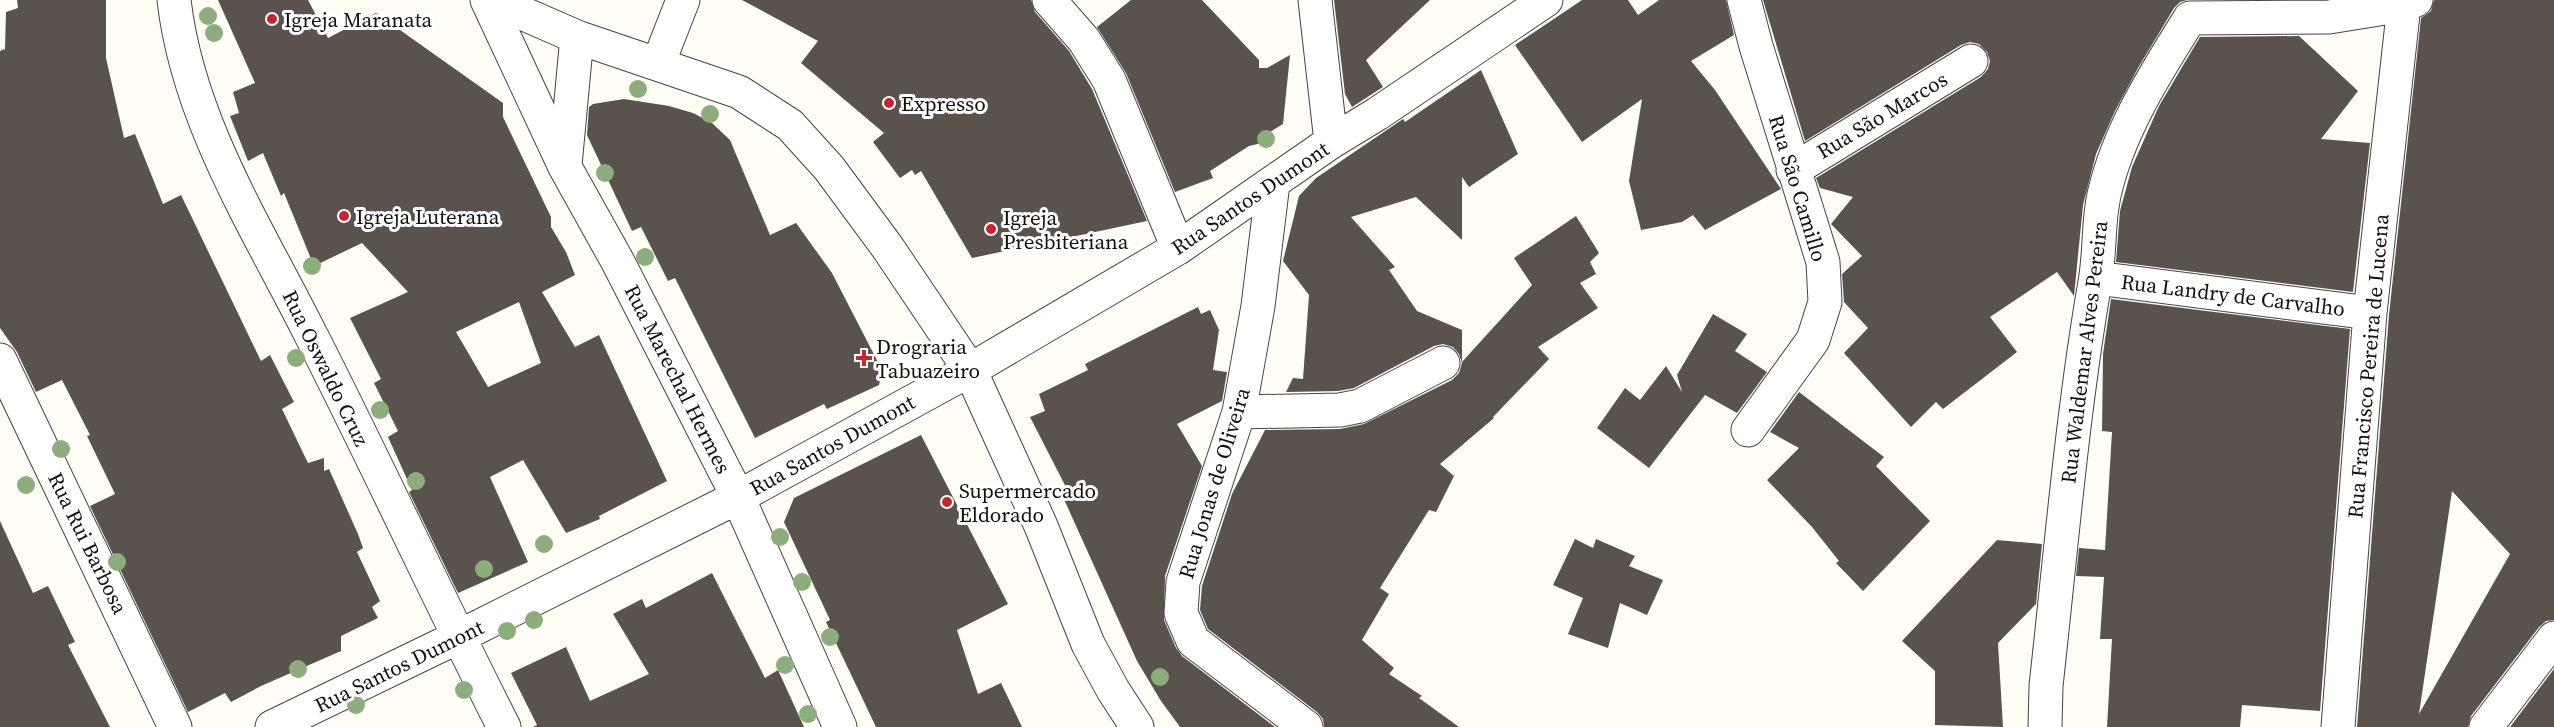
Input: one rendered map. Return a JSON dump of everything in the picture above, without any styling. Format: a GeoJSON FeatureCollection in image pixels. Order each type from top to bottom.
{"type":"FeatureCollection","features":[{"type":"Feature","properties":{"kind":"street","name":"Rua Oswaldo Cruz"},"geometry":{"type":"LineString","coordinates":[[174,0],[178,35],[191,85],[232,183],[313,338],[458,638],[504,727]]}},
{"type":"Feature","properties":{"kind":"street","name":"Rua Marechal Hermes"},"geometry":{"type":"LineString","coordinates":[[487,0],[565,166],[618,262],[738,497],[840,727]]}},
{"type":"Feature","properties":{"kind":"street"},"geometry":{"type":"LineString","coordinates":[[492,0],[576,37],[739,92],[790,125],[829,168],[888,248],[970,370],[1041,526],[1088,644],[1113,690],[1137,727]]}},
{"type":"Feature","properties":{"kind":"street"},"geometry":{"type":"LineString","coordinates":[[658,64],[683,0]]}},
{"type":"Feature","properties":{"kind":"street"},"geometry":{"type":"LineString","coordinates":[[1049,0],[1084,40],[1109,80],[1178,248]]}},
{"type":"Feature","properties":{"kind":"street"},"geometry":{"type":"LineString","coordinates":[[1315,0],[1331,142]]}},
{"type":"Feature","properties":{"kind":"street","name":"Rua Santos Dumont"},"geometry":{"type":"LineString","coordinates":[[272,727],[458,638],[738,497],[970,370],[1178,248],[1331,142],[1546,0]]}},
{"type":"Feature","properties":{"kind":"street","name":"Rua São Camillo"},"geometry":{"type":"LineString","coordinates":[[1744,0],[1792,170],[1823,262],[1825,302],[1813,340],[1748,430]]}},
{"type":"Feature","properties":{"kind":"street"},"geometry":{"type":"LineString","coordinates":[[2185,9],[2325,8],[2410,2]]}},
{"type":"Feature","properties":{"kind":"street","name":"Rua Francisco Pereira de Lucena"},"geometry":{"type":"LineString","coordinates":[[2338,727],[2370,313],[2410,2]]}},
{"type":"Feature","properties":{"kind":"street","name":"Rua Waldemar Alves Pereira"},"geometry":{"type":"LineString","coordinates":[[2045,727],[2046,686],[2083,343],[2096,278],[2098,224],[2107,182],[2130,123],[2155,76],[2185,9]]}},
{"type":"Feature","properties":{"kind":"street"},"geometry":{"type":"LineString","coordinates":[[565,166],[576,37]]}},
{"type":"Feature","properties":{"kind":"street","name":"Rua São Marcos"},"geometry":{"type":"LineString","coordinates":[[1792,170],[1971,61]]}},
{"type":"Feature","properties":{"kind":"street","name":"Rua Jonas de Oliveira"},"geometry":{"type":"LineString","coordinates":[[1273,183],[1258,306],[1239,412],[1183,582],[1181,613],[1193,641],[1306,727]]}},
{"type":"Feature","properties":{"kind":"street","name":"Rua Landry de Carvalho"},"geometry":{"type":"LineString","coordinates":[[2096,278],[2370,313]]}},
{"type":"Feature","properties":{"kind":"street","name":"Rua Rui Barbosa"},"geometry":{"type":"LineString","coordinates":[[0,360],[176,727]]}},
{"type":"Feature","properties":{"kind":"street"},"geometry":{"type":"LineString","coordinates":[[1239,412],[1340,410],[1360,406],[1443,363]]}},
{"type":"Feature","properties":{"kind":"street"},"geometry":{"type":"LineString","coordinates":[[2486,727],[2554,638]]}},
{"type":"Feature","properties":{"kind":"building"},"geometry":{"type":"Polygon","coordinates":[[[17,0],[106,0],[106,58],[124,138],[135,134],[163,204],[181,195],[261,361],[270,355],[294,402],[282,409],[308,463],[324,458],[324,471],[329,469],[358,534],[363,548],[357,552],[380,601],[372,607],[378,618],[341,636],[341,651],[261,686],[231,702],[225,693],[188,712],[90,506],[115,494],[87,436],[90,435],[62,380],[36,392],[17,352],[0,328],[0,51],[5,49],[6,12],[18,8],[17,0]]]}},
{"type":"Feature","properties":{"kind":"building"},"geometry":{"type":"Polygon","coordinates":[[[218,0],[308,0],[328,38],[376,13],[503,103],[503,117],[551,217],[551,227],[566,252],[575,275],[542,292],[575,347],[599,335],[667,481],[599,516],[600,519],[566,533],[523,460],[490,477],[528,562],[458,593],[409,492],[412,490],[388,437],[398,431],[374,383],[381,379],[350,318],[408,292],[362,243],[314,266],[284,193],[281,196],[263,153],[248,161],[230,116],[239,113],[233,92],[255,83],[218,0]],[[519,302],[456,332],[488,387],[541,363],[519,302]]]}},
{"type":"Feature","properties":{"kind":"building"},"geometry":{"type":"Polygon","coordinates":[[[742,0],[1031,0],[1035,12],[1069,51],[1092,89],[1147,221],[972,258],[921,171],[915,175],[912,170],[900,178],[873,142],[884,133],[801,63],[818,41],[742,0]]]}},
{"type":"Feature","properties":{"kind":"building"},"geometry":{"type":"Polygon","coordinates":[[[1131,0],[1202,0],[1259,60],[1259,68],[1267,68],[1290,55],[1283,124],[1262,137],[1262,143],[1249,146],[1210,171],[1213,178],[1175,192],[1126,73],[1097,27],[1131,0]]]}},
{"type":"Feature","properties":{"kind":"building"},"geometry":{"type":"Polygon","coordinates":[[[1334,0],[1430,0],[1366,60],[1383,87],[1352,107],[1345,94],[1334,0]]]}},
{"type":"Feature","properties":{"kind":"building"},"geometry":{"type":"Polygon","coordinates":[[[1582,0],[1628,0],[1638,15],[1659,0],[1726,0],[1734,35],[1691,61],[1715,90],[1781,189],[1705,230],[1693,215],[1682,222],[1641,230],[1629,181],[1642,99],[1582,142],[1515,45],[1582,0]]]}},
{"type":"Feature","properties":{"kind":"building"},"geometry":{"type":"Polygon","coordinates":[[[1763,0],[2187,0],[2180,2],[2174,8],[2138,68],[2096,154],[2083,205],[2074,296],[2057,272],[1990,317],[2017,352],[1943,409],[1936,402],[1911,427],[1844,353],[1868,328],[1844,302],[1842,274],[1862,256],[1831,224],[1853,197],[1820,188],[1816,178],[1981,77],[1988,69],[1990,61],[1987,52],[1979,44],[1970,42],[1961,45],[1805,141],[1763,0]]]}},
{"type":"Feature","properties":{"kind":"building"},"geometry":{"type":"Polygon","coordinates":[[[2434,0],[2554,0],[2554,620],[2546,621],[2539,627],[2471,716],[2468,727],[2357,727],[2389,315],[2421,18],[2431,11],[2434,0]],[[2452,491],[2419,714],[2510,554],[2452,491]]]}},
{"type":"Feature","properties":{"kind":"building"},"geometry":{"type":"Polygon","coordinates":[[[2299,36],[2358,91],[2321,139],[2370,143],[2353,292],[2116,262],[2120,211],[2132,167],[2159,106],[2200,37],[2299,36]]]}},
{"type":"Feature","properties":{"kind":"building"},"geometry":{"type":"Polygon","coordinates":[[[1481,70],[1518,154],[1469,187],[1462,177],[1462,240],[1416,197],[1351,217],[1395,267],[1389,270],[1417,311],[1462,330],[1462,362],[1532,285],[1514,258],[1576,216],[1599,253],[1590,262],[1596,274],[1580,283],[1598,308],[1538,347],[1549,359],[1494,418],[1440,464],[1454,476],[1436,512],[1429,510],[1380,588],[1389,594],[1362,640],[1394,668],[1389,674],[1422,696],[1419,698],[1459,727],[1324,727],[1323,719],[1317,712],[1208,629],[1200,610],[1202,586],[1232,494],[1265,430],[1340,429],[1364,424],[1452,380],[1459,373],[1462,363],[1459,354],[1453,347],[1443,344],[1434,346],[1354,388],[1338,391],[1286,392],[1293,378],[1303,379],[1309,295],[1283,261],[1299,196],[1316,178],[1403,119],[1405,122],[1481,70]]]}},
{"type":"Feature","properties":{"kind":"building"},"geometry":{"type":"Polygon","coordinates":[[[624,99],[669,106],[693,113],[712,123],[730,140],[770,235],[796,223],[832,273],[882,370],[879,385],[827,409],[824,404],[755,438],[675,278],[668,281],[641,227],[632,231],[587,135],[589,107],[593,104],[624,99]]]}},
{"type":"Feature","properties":{"kind":"building"},"geometry":{"type":"Polygon","coordinates":[[[2111,299],[2350,329],[2320,711],[2242,705],[2240,727],[2107,727],[2112,639],[2100,639],[2104,577],[2076,576],[2079,548],[2105,550],[2112,432],[2102,431],[2103,354],[2111,299]]]}},
{"type":"Feature","properties":{"kind":"building"},"geometry":{"type":"Polygon","coordinates":[[[1198,307],[1201,314],[1210,310],[1219,330],[1213,370],[1227,372],[1222,401],[1177,424],[1202,466],[1165,576],[1164,620],[1182,656],[1275,727],[1180,727],[1137,661],[1063,497],[1069,493],[1030,417],[1045,411],[1039,394],[1088,370],[1085,364],[1198,307]]]}},
{"type":"Feature","properties":{"kind":"building"},"geometry":{"type":"Polygon","coordinates":[[[1713,314],[1747,334],[1735,351],[1767,372],[1737,413],[1705,395],[1649,468],[1597,428],[1625,388],[1640,400],[1666,366],[1682,392],[1677,375],[1713,314]]]}},
{"type":"Feature","properties":{"kind":"building"},"geometry":{"type":"Polygon","coordinates":[[[1799,392],[1884,457],[1876,466],[1930,521],[1863,591],[1836,563],[1839,561],[1812,527],[1767,480],[1799,448],[1770,432],[1799,392]]]}},
{"type":"Feature","properties":{"kind":"building"},"geometry":{"type":"Polygon","coordinates":[[[921,435],[1008,604],[957,630],[978,694],[1001,683],[1022,727],[876,727],[826,622],[830,620],[784,522],[794,498],[921,435]]]}},
{"type":"Feature","properties":{"kind":"building"},"geometry":{"type":"Polygon","coordinates":[[[0,521],[33,593],[48,586],[75,642],[68,645],[110,727],[0,727],[0,521]]]}},
{"type":"Feature","properties":{"kind":"building"},"geometry":{"type":"Polygon","coordinates":[[[1575,539],[1593,548],[1596,539],[1635,556],[1629,566],[1663,580],[1647,615],[1620,603],[1608,648],[1568,634],[1583,598],[1553,585],[1575,539]]]}},
{"type":"Feature","properties":{"kind":"building"},"geometry":{"type":"Polygon","coordinates":[[[1997,540],[2042,544],[2036,604],[1998,643],[2003,727],[1935,725],[1935,671],[1902,641],[1997,540]]]}},
{"type":"Feature","properties":{"kind":"building"},"geometry":{"type":"Polygon","coordinates":[[[712,573],[765,678],[778,670],[804,727],[533,727],[537,725],[511,673],[566,647],[590,701],[649,674],[613,614],[642,599],[646,608],[712,573]]]}},
{"type":"Feature","properties":{"kind":"building"},"geometry":{"type":"Polygon","coordinates":[[[2554,669],[2554,727],[2510,727],[2554,669]]]}},
{"type":"Feature","properties":{"kind":"place","name":"Igreja Maranata"},"geometry":{"type":"Point","coordinates":[272,19]}},
{"type":"Feature","properties":{"kind":"place","name":"Expresso"},"geometry":{"type":"Point","coordinates":[889,103]}},
{"type":"Feature","properties":{"kind":"place","name":"Igreja Luterana"},"geometry":{"type":"Point","coordinates":[344,216]}},
{"type":"Feature","properties":{"kind":"place","name":"Igreja Presbiteriana"},"geometry":{"type":"Point","coordinates":[991,229]}},
{"type":"Feature","properties":{"kind":"place","name":"Drograria Tabuazeiro"},"geometry":{"type":"Point","coordinates":[864,358]}},
{"type":"Feature","properties":{"kind":"place","name":"Supermercado Eldorado"},"geometry":{"type":"Point","coordinates":[947,502]}}]}
